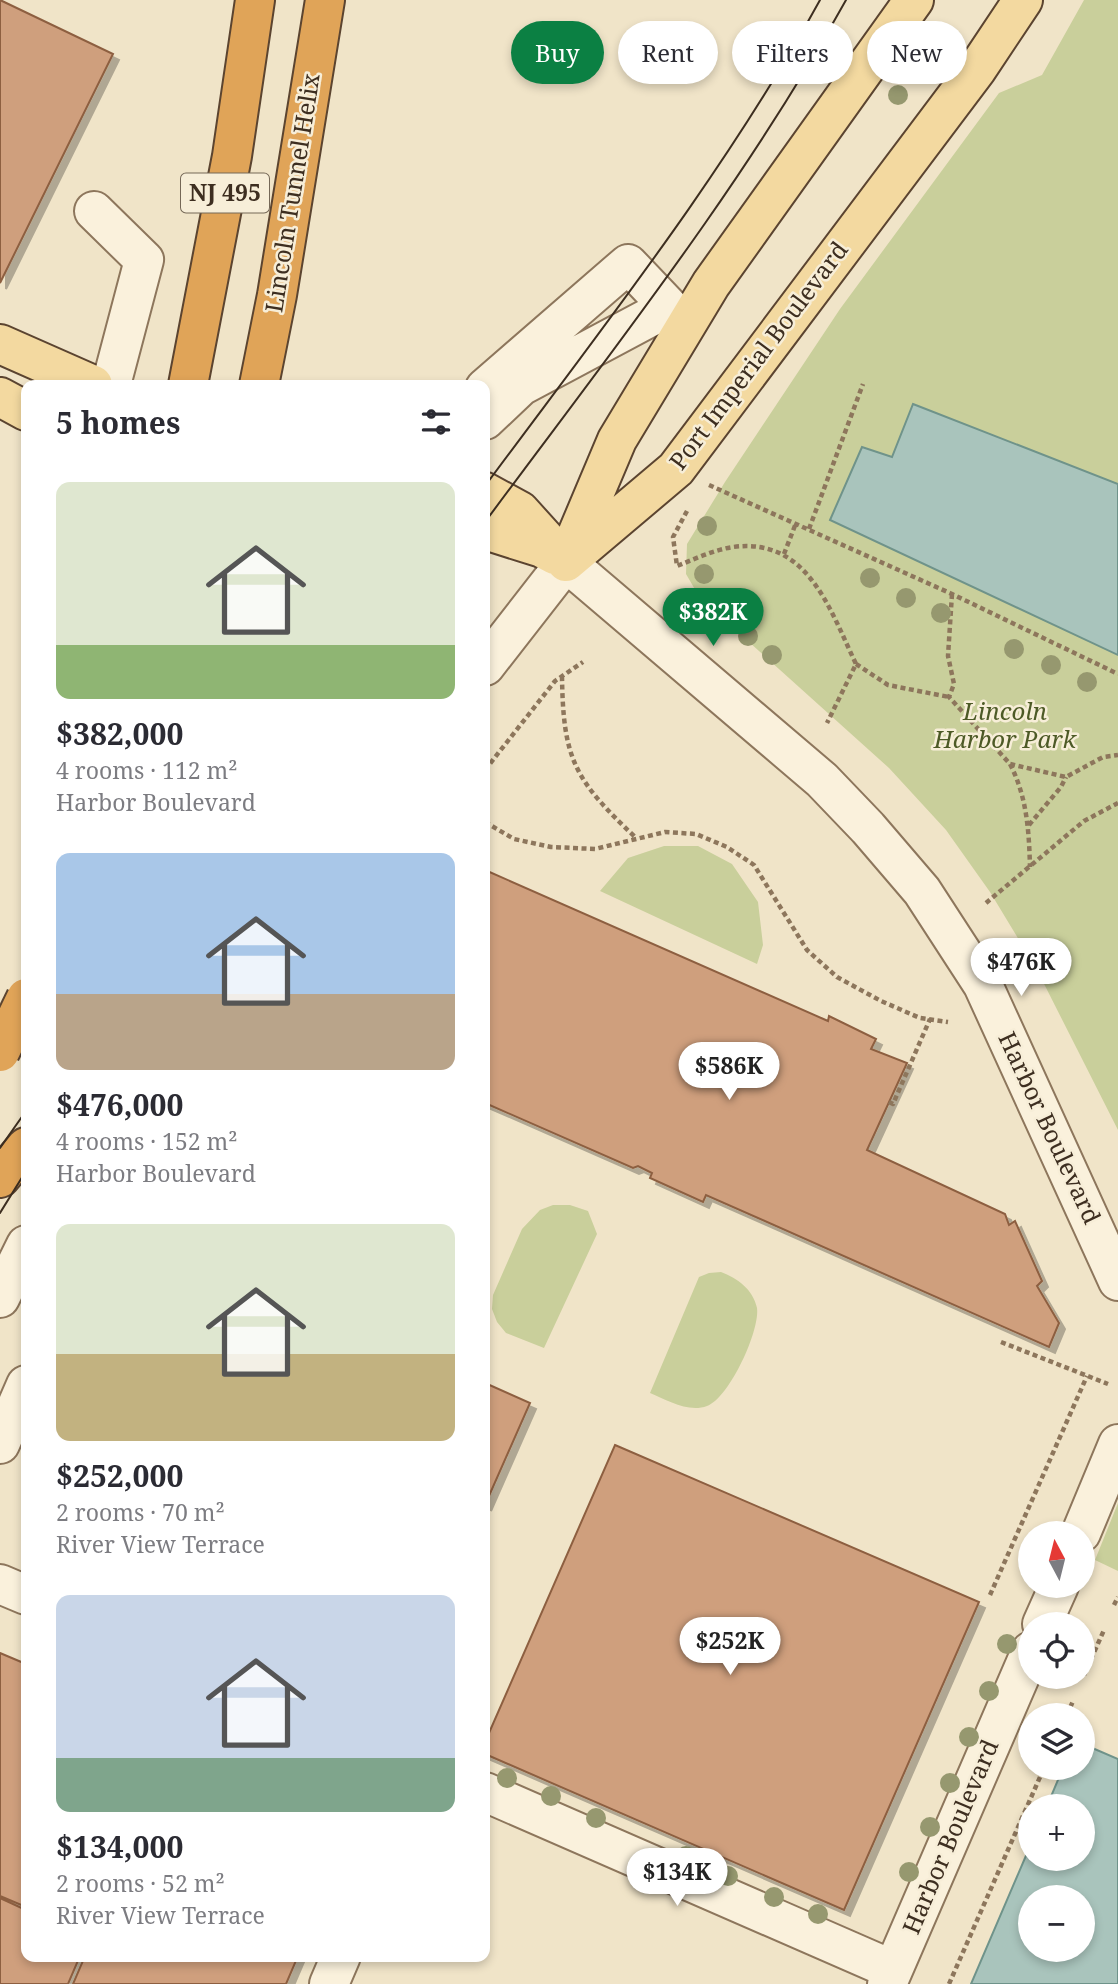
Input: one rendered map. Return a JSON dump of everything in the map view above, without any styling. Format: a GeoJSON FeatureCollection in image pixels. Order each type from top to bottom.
{"type":"FeatureCollection","features":[{"type":"Feature","properties":{"kind":"highway","name":"NJ 495"},"geometry":{"type":"LineString","coordinates":[[189,380],[232,156],[256,0]]}},
{"type":"Feature","properties":{"kind":"highway","name":"Lincoln Tunnel Helix"},"geometry":{"type":"LineString","coordinates":[[260,380],[277,295],[325,0]]}},
{"type":"Feature","properties":{"kind":"highway"},"geometry":{"type":"LineString","coordinates":[[0,1052],[21,1008]]}},
{"type":"Feature","properties":{"kind":"highway"},"geometry":{"type":"LineString","coordinates":[[0,1178],[21,1153]]}},
{"type":"Feature","properties":{"kind":"main road"},"geometry":{"type":"LineString","coordinates":[[566,562],[617,440],[711,284],[914,0]]}},
{"type":"Feature","properties":{"kind":"main road","name":"Port Imperial Boulevard"},"geometry":{"type":"LineString","coordinates":[[566,562],[676,469],[977,69],[1023,0]]}},
{"type":"Feature","properties":{"kind":"main road"},"geometry":{"type":"LineString","coordinates":[[0,344],[82,380]]}},
{"type":"Feature","properties":{"kind":"main road"},"geometry":{"type":"LineString","coordinates":[[0,397],[21,408]]}},
{"type":"Feature","properties":{"kind":"main road"},"geometry":{"type":"LineString","coordinates":[[490,495],[520,511],[566,562]]}},
{"type":"Feature","properties":{"kind":"main road"},"geometry":{"type":"LineString","coordinates":[[490,532],[542,548],[566,562]]}},
{"type":"Feature","properties":{"kind":"street"},"geometry":{"type":"LineString","coordinates":[[94,211],[144,260],[112,380]]}},
{"type":"Feature","properties":{"kind":"street"},"geometry":{"type":"LineString","coordinates":[[490,384],[628,264],[669,307],[521,386],[490,415]]}},
{"type":"Feature","properties":{"kind":"street"},"geometry":{"type":"LineString","coordinates":[[490,660],[566,562]]}},
{"type":"Feature","properties":{"kind":"street","name":"Harbor Boulevard"},"geometry":{"type":"LineString","coordinates":[[566,562],[822,780],[922,891],[983,985],[1118,1281]]}},
{"type":"Feature","properties":{"kind":"street"},"geometry":{"type":"LineString","coordinates":[[0,1298],[21,1255]]}},
{"type":"Feature","properties":{"kind":"street"},"geometry":{"type":"LineString","coordinates":[[0,1444],[21,1396]]}},
{"type":"Feature","properties":{"kind":"street"},"geometry":{"type":"LineString","coordinates":[[1086,1521],[1118,1444]]}},
{"type":"Feature","properties":{"kind":"street"},"geometry":{"type":"LineString","coordinates":[[0,1584],[21,1593]]}},
{"type":"Feature","properties":{"kind":"street","name":"Harbor Boulevard"},"geometry":{"type":"LineString","coordinates":[[890,1977],[1018,1681]]}},
{"type":"Feature","properties":{"kind":"street"},"geometry":{"type":"LineString","coordinates":[[490,1793],[890,1977]]}},
{"type":"Feature","properties":{"kind":"street"},"geometry":{"type":"LineString","coordinates":[[329,1984],[338,1962]]}},
{"type":"Feature","properties":{"kind":"path"},"geometry":{"type":"LineString","coordinates":[[809,529],[863,384]]}},
{"type":"Feature","properties":{"kind":"path"},"geometry":{"type":"LineString","coordinates":[[702,482],[952,594],[1118,674]]}},
{"type":"Feature","properties":{"kind":"path"},"geometry":{"type":"LineString","coordinates":[[691,504],[673,537],[677,566],[732,547],[765,548],[784,554],[815,582],[856,664],[888,685],[949,697],[1010,764],[1018,780],[1029,825],[1030,867]]}},
{"type":"Feature","properties":{"kind":"path"},"geometry":{"type":"LineString","coordinates":[[784,554],[796,523]]}},
{"type":"Feature","properties":{"kind":"path"},"geometry":{"type":"LineString","coordinates":[[949,697],[954,684],[948,656],[952,594]]}},
{"type":"Feature","properties":{"kind":"path"},"geometry":{"type":"LineString","coordinates":[[490,763],[555,681],[583,662]]}},
{"type":"Feature","properties":{"kind":"path"},"geometry":{"type":"LineString","coordinates":[[827,723],[856,664]]}},
{"type":"Feature","properties":{"kind":"path"},"geometry":{"type":"LineString","coordinates":[[562,676],[568,747],[578,775],[604,808],[635,838]]}},
{"type":"Feature","properties":{"kind":"path"},"geometry":{"type":"LineString","coordinates":[[1029,825],[1062,787],[1066,777],[1103,757],[1118,755]]}},
{"type":"Feature","properties":{"kind":"path"},"geometry":{"type":"LineString","coordinates":[[1010,764],[1066,777]]}},
{"type":"Feature","properties":{"kind":"path"},"geometry":{"type":"LineString","coordinates":[[986,903],[1084,821],[1118,803]]}},
{"type":"Feature","properties":{"kind":"path"},"geometry":{"type":"LineString","coordinates":[[490,825],[514,839],[551,847],[595,849],[665,832],[695,834],[727,847],[754,865],[807,950],[837,976],[880,1001],[920,1018],[948,1022]]}},
{"type":"Feature","properties":{"kind":"path"},"geometry":{"type":"LineString","coordinates":[[888,1102],[893,1104],[930,1019]]}},
{"type":"Feature","properties":{"kind":"path"},"geometry":{"type":"LineString","coordinates":[[1001,1342],[1108,1384]]}},
{"type":"Feature","properties":{"kind":"path"},"geometry":{"type":"LineString","coordinates":[[990,1595],[1087,1376]]}},
{"type":"Feature","properties":{"kind":"path"},"geometry":{"type":"LineString","coordinates":[[1114,1605],[1118,1597]]}},
{"type":"Feature","properties":{"kind":"path"},"geometry":{"type":"LineString","coordinates":[[1095,1650],[1104,1630]]}},
{"type":"Feature","properties":{"kind":"path"},"geometry":{"type":"LineString","coordinates":[[949,1984],[1039,1780]]}},
{"type":"Feature","properties":{"kind":"green space","name":"Lincoln Harbor Park"},"geometry":{"type":"Polygon","coordinates":[[[1084,0],[1118,0],[1118,484],[913,404],[892,457],[862,447],[830,519],[1118,655],[1118,1130],[1036,968],[990,892],[946,830],[889,768],[700,598],[686,574],[687,544],[840,309],[999,93],[1042,75],[1084,0]]]}},
{"type":"Feature","properties":{"kind":"green space"},"geometry":{"type":"Polygon","coordinates":[[[664,846],[698,846],[732,864],[758,902],[763,945],[757,964],[600,891],[628,858],[664,846]]]}},
{"type":"Feature","properties":{"kind":"green space"},"geometry":{"type":"Polygon","coordinates":[[[553,1205],[570,1205],[588,1211],[597,1234],[544,1348],[506,1333],[497,1322],[492,1309],[493,1295],[522,1229],[540,1210],[553,1205]]]}},
{"type":"Feature","properties":{"kind":"green space"},"geometry":{"type":"Polygon","coordinates":[[[721,1272],[744,1285],[757,1308],[754,1332],[733,1378],[716,1400],[700,1408],[678,1405],[650,1393],[699,1277],[721,1272]]]}},
{"type":"Feature","properties":{"kind":"green space"},"geometry":{"type":"Polygon","coordinates":[[[1118,1503],[1118,1571],[1096,1560],[1118,1503]]]}},
{"type":"Feature","properties":{"kind":"water"},"geometry":{"type":"Polygon","coordinates":[[[913,404],[1118,484],[1118,655],[830,520],[862,447],[892,457],[913,404]]]}},
{"type":"Feature","properties":{"kind":"water"},"geometry":{"type":"Polygon","coordinates":[[[1095,1749],[1118,1759],[1118,1984],[971,1984],[1019,1871],[1095,1871],[1095,1794],[1052,1794],[1058,1780],[1095,1780],[1095,1749]]]}},
{"type":"Feature","properties":{"kind":"building"},"geometry":{"type":"Polygon","coordinates":[[[0,0],[113,54],[0,283],[0,0]]]}},
{"type":"Feature","properties":{"kind":"building"},"geometry":{"type":"Polygon","coordinates":[[[490,872],[828,1021],[829,1016],[876,1039],[871,1049],[907,1063],[867,1150],[1005,1214],[1009,1225],[1015,1221],[1042,1281],[1037,1286],[1059,1323],[1049,1347],[706,1195],[703,1202],[650,1178],[652,1173],[638,1166],[633,1168],[490,1105],[490,872]]]}},
{"type":"Feature","properties":{"kind":"building"},"geometry":{"type":"Polygon","coordinates":[[[490,1385],[530,1403],[490,1494],[490,1385]]]}},
{"type":"Feature","properties":{"kind":"building"},"geometry":{"type":"Polygon","coordinates":[[[615,1445],[979,1602],[844,1910],[490,1756],[490,1731],[615,1445]]]}},
{"type":"Feature","properties":{"kind":"building"},"geometry":{"type":"Polygon","coordinates":[[[0,1653],[21,1662],[21,1905],[0,1896],[0,1653]]]}},
{"type":"Feature","properties":{"kind":"building"},"geometry":{"type":"Polygon","coordinates":[[[0,1898],[21,1908],[21,1962],[77,1962],[68,1984],[0,1984],[0,1898]]]}},
{"type":"Feature","properties":{"kind":"building"},"geometry":{"type":"Polygon","coordinates":[[[82,1962],[295,1962],[286,1984],[73,1984],[82,1962]]]}},
{"type":"Feature","properties":{"kind":"tram line"},"geometry":{"type":"LineString","coordinates":[[490,479],[661,249],[744,127],[820,0]]}},
{"type":"Feature","properties":{"kind":"tram line"},"geometry":{"type":"LineString","coordinates":[[490,515],[720,202],[806,69],[846,0]]}},
{"type":"Feature","properties":{"kind":"tram line"},"geometry":{"type":"LineString","coordinates":[[0,1148],[21,1118]]}},
{"type":"Feature","properties":{"kind":"tram line"},"geometry":{"type":"LineString","coordinates":[[0,1213],[21,1179]]}}]}
